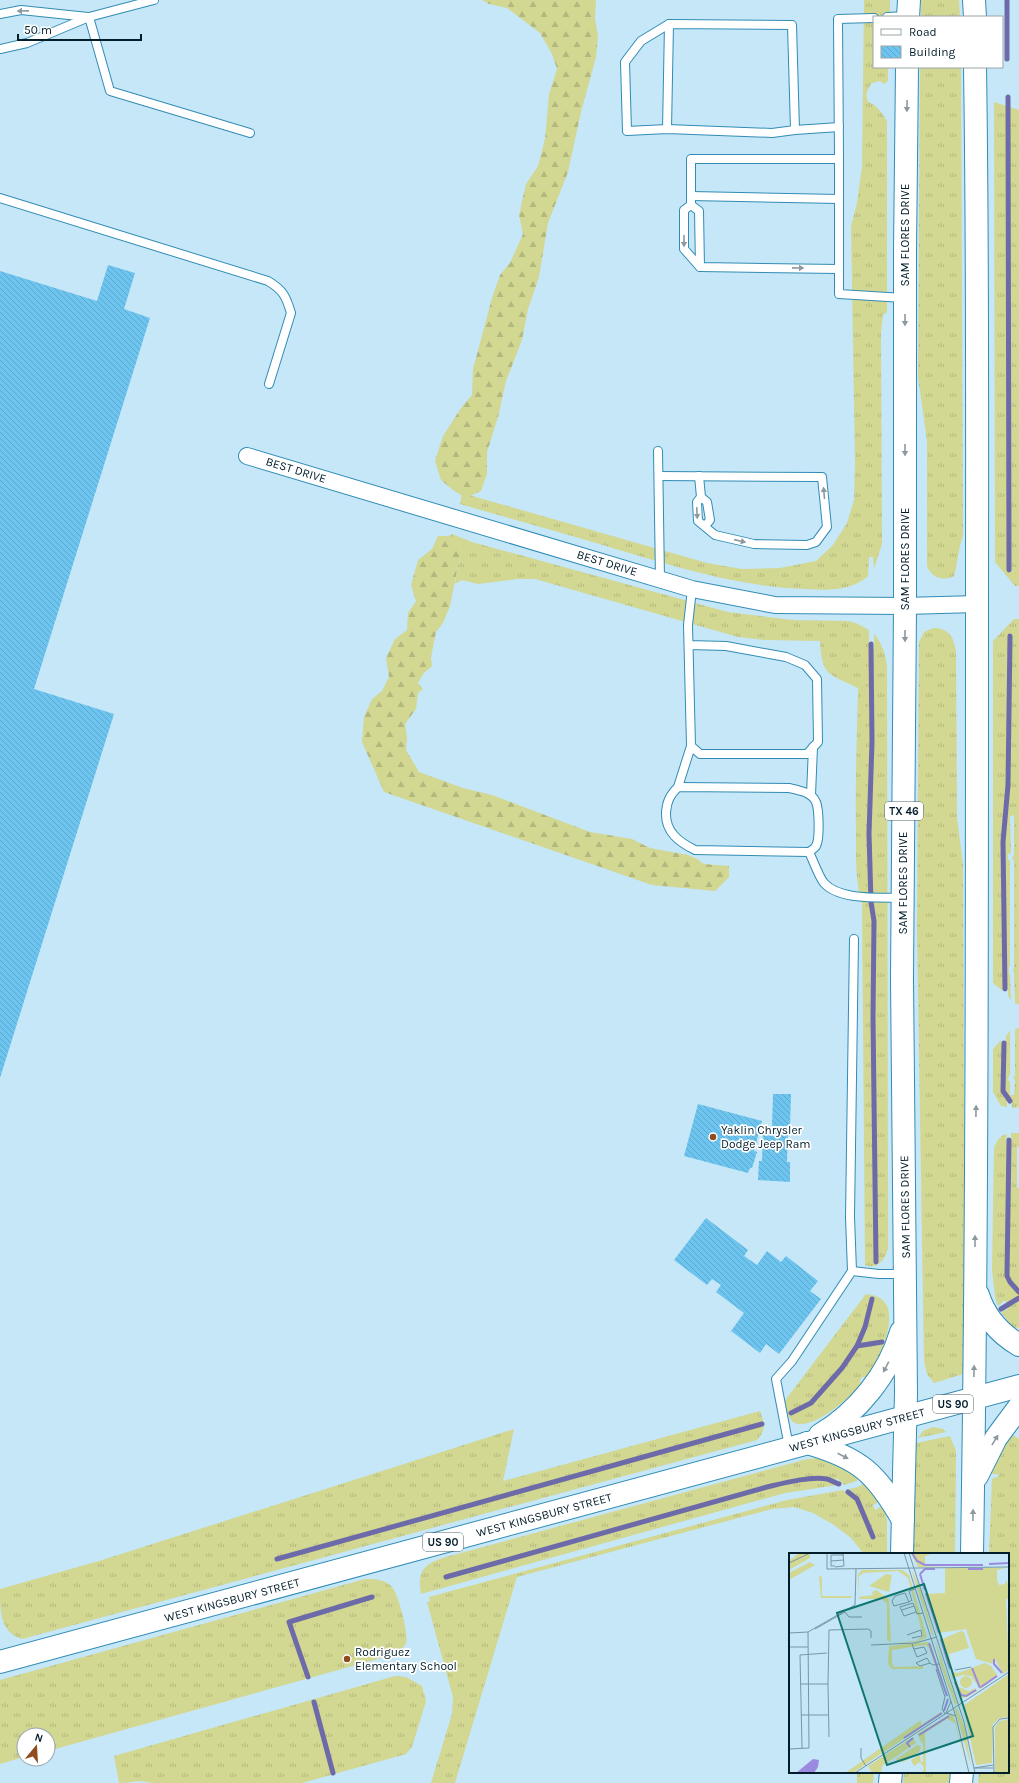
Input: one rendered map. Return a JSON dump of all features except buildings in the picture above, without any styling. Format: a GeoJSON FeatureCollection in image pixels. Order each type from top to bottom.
{"type":"FeatureCollection","features":[{"type":"Feature","properties":{"kind":"main road"},"geometry":{"type":"LineString","coordinates":[[974,0],[975,16]]}},
{"type":"Feature","properties":{"kind":"main road","name":"SAM FLORES DRIVE"},"geometry":{"type":"LineString","coordinates":[[902,1553],[906,1417],[906,1274],[902,978],[907,68]]}},
{"type":"Feature","properties":{"kind":"main road"},"geometry":{"type":"LineString","coordinates":[[972,1553],[975,1286],[977,604],[975,68]]}},
{"type":"Feature","properties":{"kind":"main road"},"geometry":{"type":"LineString","coordinates":[[975,1286],[984,1309],[991,1321],[1001,1332],[1019,1345]]}},
{"type":"Feature","properties":{"kind":"main road"},"geometry":{"type":"LineString","coordinates":[[798,1445],[840,1421],[872,1388],[883,1373],[892,1355],[906,1318]]}},
{"type":"Feature","properties":{"kind":"main road","name":"WEST KINGSBURY STREET"},"geometry":{"type":"LineString","coordinates":[[0,1662],[1019,1386]]}},
{"type":"Feature","properties":{"kind":"main road"},"geometry":{"type":"LineString","coordinates":[[973,1488],[987,1452],[1004,1426],[1019,1407]]}},
{"type":"Feature","properties":{"kind":"main road"},"geometry":{"type":"LineString","coordinates":[[798,1445],[831,1450],[869,1472],[892,1501],[903,1520]]}},
{"type":"Feature","properties":{"kind":"main road"},"geometry":{"type":"LineString","coordinates":[[890,1783],[891,1773]]}},
{"type":"Feature","properties":{"kind":"main road"},"geometry":{"type":"LineString","coordinates":[[961,1783],[962,1773]]}},
{"type":"Feature","properties":{"kind":"street","name":"BEST DRIVE"},"geometry":{"type":"LineString","coordinates":[[247,456],[692,589],[775,605],[905,606],[977,604]]}},
{"type":"Feature","properties":{"kind":"lane"},"geometry":{"type":"LineString","coordinates":[[0,49],[27,43],[89,17],[154,0]]}},
{"type":"Feature","properties":{"kind":"lane"},"geometry":{"type":"LineString","coordinates":[[0,14],[21,10],[89,17]]}},
{"type":"Feature","properties":{"kind":"lane"},"geometry":{"type":"LineString","coordinates":[[890,16],[908,11]]}},
{"type":"Feature","properties":{"kind":"lane"},"geometry":{"type":"LineString","coordinates":[[89,17],[110,91],[250,133]]}},
{"type":"Feature","properties":{"kind":"lane"},"geometry":{"type":"LineString","coordinates":[[873,18],[838,19],[838,294],[905,298]]}},
{"type":"Feature","properties":{"kind":"lane"},"geometry":{"type":"LineString","coordinates":[[794,130],[792,26],[668,24],[641,42],[625,62],[627,131],[667,129],[772,133],[839,127]]}},
{"type":"Feature","properties":{"kind":"lane"},"geometry":{"type":"LineString","coordinates":[[667,129],[668,24]]}},
{"type":"Feature","properties":{"kind":"lane"},"geometry":{"type":"LineString","coordinates":[[691,205],[691,159],[839,160]]}},
{"type":"Feature","properties":{"kind":"lane"},"geometry":{"type":"LineString","coordinates":[[691,196],[839,199]]}},
{"type":"Feature","properties":{"kind":"lane"},"geometry":{"type":"LineString","coordinates":[[0,198],[268,281],[281,288],[288,302],[291,313],[269,384]]}},
{"type":"Feature","properties":{"kind":"lane"},"geometry":{"type":"LineString","coordinates":[[691,205],[684,210],[684,249],[700,267],[839,269]]}},
{"type":"Feature","properties":{"kind":"lane"},"geometry":{"type":"LineString","coordinates":[[691,205],[699,211],[700,267]]}},
{"type":"Feature","properties":{"kind":"lane"},"geometry":{"type":"LineString","coordinates":[[658,451],[660,579]]}},
{"type":"Feature","properties":{"kind":"lane"},"geometry":{"type":"LineString","coordinates":[[659,476],[699,476],[822,477],[827,527],[816,542],[807,545],[754,544],[715,535],[698,521],[697,502],[701,497],[699,476]]}},
{"type":"Feature","properties":{"kind":"lane"},"geometry":{"type":"LineString","coordinates":[[701,497],[707,502],[710,520],[705,526]]}},
{"type":"Feature","properties":{"kind":"lane"},"geometry":{"type":"LineString","coordinates":[[678,787],[789,788],[800,790],[811,795],[816,802],[818,827],[816,846],[810,852],[695,850],[682,844],[670,832],[666,821],[667,802],[672,793],[678,787],[691,746],[688,625],[692,589]]}},
{"type":"Feature","properties":{"kind":"lane"},"geometry":{"type":"LineString","coordinates":[[689,645],[726,646],[786,657],[805,665],[817,680],[818,742],[807,754],[700,754],[691,746]]}},
{"type":"Feature","properties":{"kind":"lane"},"geometry":{"type":"LineString","coordinates":[[811,795],[813,746]]}},
{"type":"Feature","properties":{"kind":"lane"},"geometry":{"type":"LineString","coordinates":[[810,852],[824,883],[838,892],[855,896],[903,898]]}},
{"type":"Feature","properties":{"kind":"lane"},"geometry":{"type":"LineString","coordinates":[[798,1445],[776,1379],[792,1361],[852,1271],[850,1217],[854,939]]}},
{"type":"Feature","properties":{"kind":"lane"},"geometry":{"type":"LineString","coordinates":[[852,1271],[880,1274],[906,1274]]}},
{"type":"Feature","properties":{"kind":"green space"},"geometry":{"type":"Polygon","coordinates":[[[482,0],[596,0],[595,19],[598,36],[596,57],[581,112],[568,172],[548,223],[539,277],[528,309],[522,340],[506,381],[498,417],[487,452],[487,474],[481,491],[466,498],[441,480],[435,461],[443,436],[461,408],[472,395],[473,369],[492,298],[500,275],[510,263],[523,234],[519,215],[526,184],[538,166],[545,139],[549,94],[557,69],[552,54],[540,33],[507,8],[489,4],[482,0]]]}},
{"type":"Feature","properties":{"kind":"green space"},"geometry":{"type":"Polygon","coordinates":[[[864,0],[890,0],[890,16],[873,16],[873,68],[888,68],[888,81],[884,84],[880,81],[872,83],[867,94],[868,102],[877,107],[887,121],[887,312],[883,315],[881,333],[882,544],[874,569],[873,557],[869,557],[868,576],[854,585],[838,589],[822,590],[751,584],[699,573],[460,504],[462,493],[707,563],[742,569],[780,568],[816,561],[833,545],[847,523],[854,500],[855,461],[851,226],[857,203],[862,166],[864,0]]]}},
{"type":"Feature","properties":{"kind":"green space"},"geometry":{"type":"Polygon","coordinates":[[[921,0],[959,0],[960,16],[921,16],[921,0]]]}},
{"type":"Feature","properties":{"kind":"green space"},"geometry":{"type":"Polygon","coordinates":[[[920,68],[961,68],[963,536],[954,576],[946,579],[934,576],[927,566],[927,441],[918,377],[920,68]]]}},
{"type":"Feature","properties":{"kind":"green space"},"geometry":{"type":"Polygon","coordinates":[[[994,102],[1019,110],[1019,586],[1015,586],[995,562],[994,102]]]}},
{"type":"Feature","properties":{"kind":"green space"},"geometry":{"type":"Polygon","coordinates":[[[452,534],[472,542],[728,612],[792,620],[848,621],[856,623],[869,630],[869,650],[874,649],[874,633],[879,641],[885,654],[887,668],[888,1249],[883,1260],[877,1265],[865,1265],[862,903],[858,886],[856,859],[858,688],[828,672],[823,661],[820,641],[765,640],[738,637],[535,579],[517,579],[478,584],[462,580],[455,584],[461,557],[449,536],[452,534]]]}},
{"type":"Feature","properties":{"kind":"green space"},"geometry":{"type":"Polygon","coordinates":[[[438,536],[449,536],[465,543],[458,566],[450,606],[443,623],[436,632],[431,657],[432,666],[423,674],[418,683],[423,689],[418,693],[416,709],[405,724],[407,737],[406,750],[419,772],[463,788],[492,795],[590,832],[632,839],[650,848],[688,855],[704,864],[729,866],[729,877],[715,891],[652,885],[384,792],[362,742],[364,717],[372,699],[382,691],[389,677],[386,658],[395,639],[407,630],[408,613],[416,601],[411,585],[418,560],[432,549],[438,536]]]}},
{"type":"Feature","properties":{"kind":"green space"},"geometry":{"type":"Polygon","coordinates":[[[1014,619],[1019,619],[1019,1004],[1015,1004],[1013,971],[1014,860],[1012,858],[1014,855],[1014,815],[1010,816],[1011,853],[1008,854],[1008,859],[1010,861],[1009,973],[1011,1000],[1008,996],[1007,982],[1003,982],[1003,991],[993,983],[993,641],[1014,619]]]}},
{"type":"Feature","properties":{"kind":"green space"},"geometry":{"type":"Polygon","coordinates":[[[933,628],[938,628],[950,634],[954,642],[956,652],[957,817],[963,865],[965,1315],[963,1374],[934,1383],[927,1374],[924,1361],[917,928],[919,642],[924,632],[933,628]]]}},
{"type":"Feature","properties":{"kind":"green space"},"geometry":{"type":"Polygon","coordinates":[[[1019,1028],[1019,1107],[1012,1108],[1012,1098],[1007,1098],[1007,1107],[1001,1106],[993,1092],[993,1049],[1001,1040],[1002,1048],[1006,1048],[1006,1036],[1010,1031],[1010,1073],[1008,1080],[1010,1082],[1010,1095],[1014,1095],[1015,1080],[1013,1077],[1015,1076],[1015,1029],[1019,1028]]]}},
{"type":"Feature","properties":{"kind":"green space"},"geometry":{"type":"Polygon","coordinates":[[[1011,1133],[1019,1133],[1019,1147],[1017,1147],[1017,1187],[1019,1188],[1019,1327],[1014,1329],[1001,1312],[1008,1309],[1005,1300],[998,1306],[995,1297],[992,1270],[994,1148],[1000,1137],[1007,1134],[1006,1144],[1011,1144],[1011,1133]]]}},
{"type":"Feature","properties":{"kind":"green space"},"geometry":{"type":"Polygon","coordinates":[[[866,1294],[878,1297],[885,1304],[889,1313],[889,1324],[886,1336],[872,1370],[868,1377],[862,1377],[860,1380],[861,1385],[856,1390],[830,1412],[810,1423],[801,1424],[793,1422],[788,1416],[783,1403],[866,1294]]]}},
{"type":"Feature","properties":{"kind":"green space"},"geometry":{"type":"Polygon","coordinates":[[[760,1411],[764,1426],[757,1440],[22,1639],[9,1631],[5,1626],[1,1613],[0,1589],[99,1561],[514,1429],[503,1481],[760,1411]]]}},
{"type":"Feature","properties":{"kind":"green space"},"geometry":{"type":"Polygon","coordinates":[[[933,1427],[943,1429],[946,1432],[918,1438],[923,1431],[933,1427]]]}},
{"type":"Feature","properties":{"kind":"green space"},"geometry":{"type":"Polygon","coordinates":[[[1008,1435],[1013,1435],[1019,1439],[1019,1783],[978,1783],[979,1773],[1009,1773],[1009,1553],[989,1553],[992,1479],[999,1476],[998,1474],[992,1474],[993,1466],[1008,1435]]]}},
{"type":"Feature","properties":{"kind":"green space"},"geometry":{"type":"Polygon","coordinates":[[[950,1436],[956,1451],[955,1553],[913,1553],[916,1443],[950,1436]]]}},
{"type":"Feature","properties":{"kind":"green space"},"geometry":{"type":"Polygon","coordinates":[[[821,1458],[833,1461],[859,1475],[857,1481],[844,1485],[837,1478],[835,1482],[838,1485],[785,1493],[421,1594],[420,1579],[424,1569],[432,1562],[446,1557],[807,1459],[821,1458]]]}},
{"type":"Feature","properties":{"kind":"green space"},"geometry":{"type":"Polygon","coordinates":[[[863,1484],[868,1484],[881,1501],[873,1505],[875,1510],[882,1506],[886,1513],[887,1553],[863,1553],[851,1538],[834,1525],[813,1513],[794,1507],[772,1509],[517,1577],[455,1783],[431,1783],[452,1714],[453,1697],[427,1602],[430,1601],[429,1597],[787,1500],[843,1490],[850,1496],[852,1492],[849,1489],[863,1484]]]}},
{"type":"Feature","properties":{"kind":"green space"},"geometry":{"type":"Polygon","coordinates":[[[365,1579],[375,1579],[385,1582],[394,1590],[400,1604],[407,1638],[403,1647],[392,1655],[56,1749],[56,1727],[16,1727],[16,1759],[0,1764],[0,1680],[365,1579]]]}},
{"type":"Feature","properties":{"kind":"green space"},"geometry":{"type":"Polygon","coordinates":[[[395,1676],[406,1677],[422,1686],[426,1701],[412,1747],[406,1754],[302,1783],[151,1783],[139,1781],[119,1783],[114,1756],[395,1676]]]}},
{"type":"Feature","properties":{"kind":"green space"},"geometry":{"type":"Polygon","coordinates":[[[857,1773],[874,1773],[873,1783],[857,1783],[857,1773]]]}},
{"type":"Feature","properties":{"kind":"green space"},"geometry":{"type":"Polygon","coordinates":[[[904,1773],[950,1773],[949,1783],[903,1783],[904,1773]]]}},
{"type":"Feature","properties":{"kind":"waterway"},"geometry":{"type":"LineString","coordinates":[[1007,0],[1007,59]]}},
{"type":"Feature","properties":{"kind":"waterway"},"geometry":{"type":"LineString","coordinates":[[1008,97],[1009,570]]}},
{"type":"Feature","properties":{"kind":"waterway"},"geometry":{"type":"LineString","coordinates":[[1005,989],[1003,842],[1008,785],[1010,636]]}},
{"type":"Feature","properties":{"kind":"waterway"},"geometry":{"type":"LineString","coordinates":[[871,644],[872,742],[869,834],[871,902],[874,921],[873,1017],[876,1262]]}},
{"type":"Feature","properties":{"kind":"waterway"},"geometry":{"type":"LineString","coordinates":[[1004,1043],[1003,1091],[1010,1101]]}},
{"type":"Feature","properties":{"kind":"waterway"},"geometry":{"type":"LineString","coordinates":[[1009,1140],[1007,1276],[1019,1292]]}},
{"type":"Feature","properties":{"kind":"waterway"},"geometry":{"type":"LineString","coordinates":[[1001,1309],[1019,1298]]}},
{"type":"Feature","properties":{"kind":"waterway"},"geometry":{"type":"LineString","coordinates":[[791,1413],[811,1403],[842,1368],[857,1346],[865,1327],[872,1299]]}},
{"type":"Feature","properties":{"kind":"waterway"},"geometry":{"type":"LineString","coordinates":[[857,1346],[882,1342]]}},
{"type":"Feature","properties":{"kind":"waterway"},"geometry":{"type":"LineString","coordinates":[[277,1559],[762,1424]]}},
{"type":"Feature","properties":{"kind":"waterway"},"geometry":{"type":"LineString","coordinates":[[446,1577],[774,1485],[813,1478],[827,1479],[839,1484]]}},
{"type":"Feature","properties":{"kind":"waterway"},"geometry":{"type":"LineString","coordinates":[[848,1492],[857,1499],[873,1537]]}},
{"type":"Feature","properties":{"kind":"waterway"},"geometry":{"type":"LineString","coordinates":[[308,1677],[289,1622],[372,1597]]}},
{"type":"Feature","properties":{"kind":"waterway"},"geometry":{"type":"LineString","coordinates":[[314,1702],[333,1773]]}},
{"type":"Feature","properties":{"kind":"place","name":"Yaklin Chrysler Dodge Jeep Ram"},"geometry":{"type":"Point","coordinates":[713,1137]}},
{"type":"Feature","properties":{"kind":"place","name":"Rodriguez Elementary School"},"geometry":{"type":"Point","coordinates":[347,1659]}}]}
